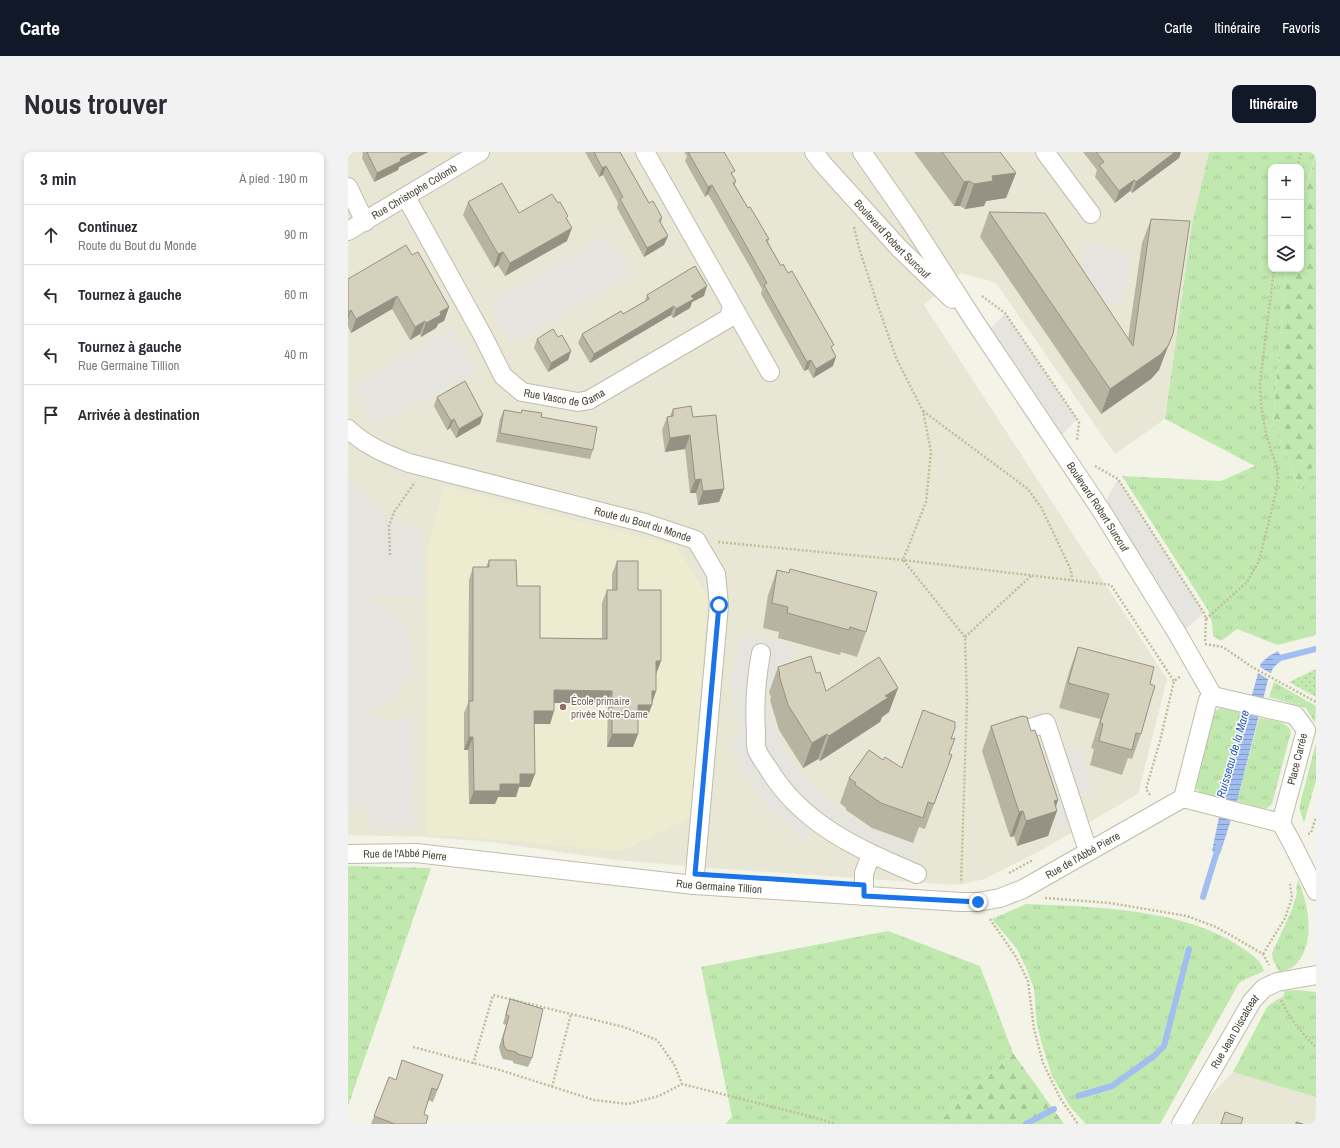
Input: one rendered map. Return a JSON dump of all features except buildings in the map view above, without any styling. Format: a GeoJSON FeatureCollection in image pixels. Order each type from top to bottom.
{"type":"FeatureCollection","features":[{"type":"Feature","properties":{"kind":"street","name":"Rue Christophe Colomb"},"geometry":{"type":"LineString","coordinates":[[348,231],[480,152]]}},
{"type":"Feature","properties":{"kind":"street"},"geometry":{"type":"LineString","coordinates":[[645,152],[770,372]]}},
{"type":"Feature","properties":{"kind":"street","name":"Boulevard Robert Surcouf"},"geometry":{"type":"LineString","coordinates":[[814,152],[899,248],[975,322]]}},
{"type":"Feature","properties":{"kind":"street","name":"Boulevard Robert Surcouf"},"geometry":{"type":"LineString","coordinates":[[862,152],[910,221],[975,322],[1101,510],[1196,665],[1213,696]]}},
{"type":"Feature","properties":{"kind":"street"},"geometry":{"type":"LineString","coordinates":[[1045,152],[1091,214]]}},
{"type":"Feature","properties":{"kind":"street"},"geometry":{"type":"LineString","coordinates":[[348,187],[364,222]]}},
{"type":"Feature","properties":{"kind":"street","name":"Rue Vasco de Gama"},"geometry":{"type":"LineString","coordinates":[[406,197],[484,336],[503,376],[522,392],[578,402],[589,400],[729,318],[732,305]]}},
{"type":"Feature","properties":{"kind":"street","name":"Route du Bout du Monde"},"geometry":{"type":"LineString","coordinates":[[348,429],[360,440],[385,454],[409,463],[645,523],[696,540],[716,574],[719,605],[694,885]]}},
{"type":"Feature","properties":{"kind":"street"},"geometry":{"type":"LineString","coordinates":[[761,653],[756,678],[754,712],[757,750],[775,780],[802,810],[834,835],[871,855],[917,874]]}},
{"type":"Feature","properties":{"kind":"street"},"geometry":{"type":"LineString","coordinates":[[1213,696],[1208,700],[1183,798],[1281,823],[1316,891]]}},
{"type":"Feature","properties":{"kind":"street","name":"Place Carrée"},"geometry":{"type":"LineString","coordinates":[[1213,696],[1295,715],[1306,730],[1281,823]]}},
{"type":"Feature","properties":{"kind":"street"},"geometry":{"type":"LineString","coordinates":[[1018,732],[1046,723],[1088,852]]}},
{"type":"Feature","properties":{"kind":"street","name":"Rue de l'Abbé Pierre"},"geometry":{"type":"LineString","coordinates":[[970,902],[1000,898],[1023,889],[1183,798]]}},
{"type":"Feature","properties":{"kind":"street","name":"Rue de l'Abbé Pierre"},"geometry":{"type":"LineString","coordinates":[[348,854],[416,853],[462,859]]}},
{"type":"Feature","properties":{"kind":"street"},"geometry":{"type":"LineString","coordinates":[[864,896],[864,873],[871,855]]}},
{"type":"Feature","properties":{"kind":"street","name":"Rue Germaine Tillion"},"geometry":{"type":"LineString","coordinates":[[462,859],[694,885],[970,902]]}},
{"type":"Feature","properties":{"kind":"street","name":"Rue Jean Discalceat"},"geometry":{"type":"LineString","coordinates":[[1181,1124],[1252,1001],[1264,988],[1276,982],[1316,974]]}},
{"type":"Feature","properties":{"kind":"path"},"geometry":{"type":"LineString","coordinates":[[1297,164],[1301,152]]}},
{"type":"Feature","properties":{"kind":"path"},"geometry":{"type":"LineString","coordinates":[[860,228],[854,224],[859,248],[897,360],[923,411],[931,452],[926,502],[903,560]]}},
{"type":"Feature","properties":{"kind":"path"},"geometry":{"type":"LineString","coordinates":[[1206,619],[1247,582],[1253,573],[1259,561],[1276,492],[1278,478],[1277,468],[1266,434],[1261,404],[1260,383],[1274,272]]}},
{"type":"Feature","properties":{"kind":"path"},"geometry":{"type":"LineString","coordinates":[[979,291],[984,298],[1005,313],[1079,422],[1076,447]]}},
{"type":"Feature","properties":{"kind":"path"},"geometry":{"type":"LineString","coordinates":[[923,411],[1028,489],[1042,509],[1071,570],[1072,580]]}},
{"type":"Feature","properties":{"kind":"path"},"geometry":{"type":"LineString","coordinates":[[1093,465],[1118,479],[1204,613],[1206,619],[1205,644],[1208,649]]}},
{"type":"Feature","properties":{"kind":"path"},"geometry":{"type":"LineString","coordinates":[[390,555],[389,526],[394,512],[426,467]]}},
{"type":"Feature","properties":{"kind":"path"},"geometry":{"type":"LineString","coordinates":[[696,540],[903,560],[1111,585],[1174,682]]}},
{"type":"Feature","properties":{"kind":"path"},"geometry":{"type":"LineString","coordinates":[[903,560],[965,637],[970,902],[1016,957],[1028,981],[1034,1029],[1043,1062],[1060,1098],[1078,1124]]}},
{"type":"Feature","properties":{"kind":"path"},"geometry":{"type":"LineString","coordinates":[[965,637],[1032,575]]}},
{"type":"Feature","properties":{"kind":"path"},"geometry":{"type":"LineString","coordinates":[[1205,644],[1222,647],[1252,667],[1316,702]]}},
{"type":"Feature","properties":{"kind":"path"},"geometry":{"type":"LineString","coordinates":[[1161,810],[1146,789],[1174,682],[1196,665]]}},
{"type":"Feature","properties":{"kind":"path"},"geometry":{"type":"LineString","coordinates":[[1006,874],[1037,858]]}},
{"type":"Feature","properties":{"kind":"path"},"geometry":{"type":"LineString","coordinates":[[1023,889],[1036,898],[1110,903],[1187,916],[1216,927],[1263,954],[1285,918],[1292,898],[1290,880]]}},
{"type":"Feature","properties":{"kind":"path"},"geometry":{"type":"LineString","coordinates":[[1276,982],[1280,998],[1290,1017],[1316,1047]]}},
{"type":"Feature","properties":{"kind":"path"},"geometry":{"type":"LineString","coordinates":[[472,1064],[493,995],[624,1027],[657,1040],[674,1064],[682,1084]]}},
{"type":"Feature","properties":{"kind":"path"},"geometry":{"type":"LineString","coordinates":[[552,1087],[571,1014]]}},
{"type":"Feature","properties":{"kind":"path"},"geometry":{"type":"LineString","coordinates":[[413,1047],[472,1064],[500,1070],[594,1100],[628,1104],[658,1096],[682,1084],[836,1124]]}},
{"type":"Feature","properties":{"kind":"shaded area"},"geometry":{"type":"Polygon","coordinates":[[[348,152],[1209,152],[1192,224],[1165,419],[1115,454],[996,283],[961,273],[924,305],[1167,679],[1138,794],[1045,848],[985,879],[958,885],[617,860],[491,842],[426,837],[348,835],[348,152]]]}},
{"type":"Feature","properties":{"kind":"shaded area"},"geometry":{"type":"Polygon","coordinates":[[[609,234],[631,275],[511,343],[489,303],[609,234]]]}},
{"type":"Feature","properties":{"kind":"shaded area"},"geometry":{"type":"Polygon","coordinates":[[[1087,242],[1131,252],[1123,304],[1079,298],[1087,242]]]}},
{"type":"Feature","properties":{"kind":"shaded area"},"geometry":{"type":"Polygon","coordinates":[[[1005,313],[1077,419],[1055,442],[984,336],[1005,313]]]}},
{"type":"Feature","properties":{"kind":"shaded area"},"geometry":{"type":"Polygon","coordinates":[[[452,329],[476,371],[375,425],[351,385],[452,329]]]}},
{"type":"Feature","properties":{"kind":"shaded area"},"geometry":{"type":"Polygon","coordinates":[[[348,474],[388,519],[422,530],[422,597],[367,596],[390,610],[404,624],[414,646],[410,678],[393,700],[370,711],[377,720],[400,720],[414,715],[413,803],[415,830],[372,830],[368,822],[368,805],[348,806],[348,474]]]}},
{"type":"Feature","properties":{"kind":"shaded area"},"geometry":{"type":"Polygon","coordinates":[[[1118,479],[1204,613],[1188,627],[1177,633],[1101,510],[1118,479]]]}},
{"type":"Feature","properties":{"kind":"shaded area","name":"École primaire privée Notre-Dame"},"geometry":{"type":"Polygon","coordinates":[[[444,486],[676,546],[708,596],[691,817],[622,851],[426,834],[428,545],[444,486]]]}},
{"type":"Feature","properties":{"kind":"shaded area"},"geometry":{"type":"Polygon","coordinates":[[[743,633],[793,646],[783,684],[766,693],[772,721],[784,748],[801,775],[829,803],[868,827],[917,847],[908,878],[892,873],[851,855],[830,842],[813,828],[802,840],[767,807],[747,778],[729,740],[742,732],[730,689],[743,633]]]}},
{"type":"Feature","properties":{"kind":"shaded area"},"geometry":{"type":"Polygon","coordinates":[[[1080,746],[1093,789],[1080,794],[1083,806],[1071,825],[1056,829],[1035,763],[1080,746]]]}},
{"type":"Feature","properties":{"kind":"shaded area"},"geometry":{"type":"Polygon","coordinates":[[[1233,1072],[1316,1097],[1316,1124],[1183,1124],[1233,1072]]]}},
{"type":"Feature","properties":{"kind":"green space"},"geometry":{"type":"Polygon","coordinates":[[[1209,152],[1316,152],[1304,196],[1304,164],[1268,164],[1268,272],[1286,272],[1273,423],[1300,490],[1316,461],[1316,635],[1278,645],[1237,629],[1221,641],[1213,636],[1212,623],[1208,610],[1122,476],[1221,481],[1255,466],[1165,419],[1192,224],[1209,152]]]}},
{"type":"Feature","properties":{"kind":"green space"},"geometry":{"type":"Polygon","coordinates":[[[1316,154],[1316,461],[1300,490],[1273,423],[1286,272],[1304,272],[1304,196],[1316,154]]]}},
{"type":"Feature","properties":{"kind":"green space"},"geometry":{"type":"Polygon","coordinates":[[[1316,669],[1316,697],[1289,682],[1316,669]]]}},
{"type":"Feature","properties":{"kind":"green space"},"geometry":{"type":"Polygon","coordinates":[[[1274,682],[1316,706],[1315,723],[1306,708],[1269,697],[1274,682]]]}},
{"type":"Feature","properties":{"kind":"green space"},"geometry":{"type":"Polygon","coordinates":[[[1220,708],[1246,714],[1223,798],[1201,793],[1196,788],[1195,784],[1214,712],[1220,708]]]}},
{"type":"Feature","properties":{"kind":"green space"},"geometry":{"type":"Polygon","coordinates":[[[1259,718],[1283,723],[1287,725],[1291,732],[1272,804],[1265,809],[1237,801],[1259,718]]]}},
{"type":"Feature","properties":{"kind":"green space"},"geometry":{"type":"Polygon","coordinates":[[[1316,743],[1316,780],[1304,823],[1300,811],[1300,804],[1316,743]]]}},
{"type":"Feature","properties":{"kind":"green space"},"geometry":{"type":"Polygon","coordinates":[[[348,866],[431,868],[348,1106],[348,866]]]}},
{"type":"Feature","properties":{"kind":"green space"},"geometry":{"type":"Polygon","coordinates":[[[1298,880],[1306,902],[1309,926],[1308,938],[1300,959],[1293,967],[1279,972],[1273,960],[1272,953],[1291,912],[1297,893],[1296,888],[1298,880]]]}},
{"type":"Feature","properties":{"kind":"green space"},"geometry":{"type":"Polygon","coordinates":[[[1026,904],[1139,912],[1195,925],[1221,935],[1244,949],[1256,958],[1263,967],[1264,971],[1239,983],[1160,1124],[1086,1124],[1071,1108],[1052,1076],[1043,1048],[1037,1025],[1034,989],[1027,970],[1017,949],[992,919],[1026,904]]]}},
{"type":"Feature","properties":{"kind":"green space"},"geometry":{"type":"Polygon","coordinates":[[[888,931],[980,966],[1013,1053],[936,1124],[725,1124],[732,1117],[701,967],[888,931]]]}},
{"type":"Feature","properties":{"kind":"green space"},"geometry":{"type":"Polygon","coordinates":[[[1297,990],[1316,992],[1316,1097],[1233,1072],[1267,1007],[1284,996],[1284,991],[1297,990]]]}},
{"type":"Feature","properties":{"kind":"green space"},"geometry":{"type":"Polygon","coordinates":[[[1013,1053],[1064,1124],[936,1124],[1013,1053]]]}},
{"type":"Feature","properties":{"kind":"water","name":"Ruisseau de la Mare"},"geometry":{"type":"Polygon","coordinates":[[[1278,651],[1282,659],[1273,668],[1268,680],[1237,801],[1220,854],[1212,851],[1223,798],[1261,663],[1278,651]]]}},
{"type":"Feature","properties":{"kind":"pier"},"geometry":{"type":"Polygon","coordinates":[[[1258,666],[1272,674],[1270,680],[1256,672],[1258,666]]]}},
{"type":"Feature","properties":{"kind":"waterway","name":"Ruisseau de la Mare"},"geometry":{"type":"LineString","coordinates":[[1276,661],[1280,658],[1316,649]]}},
{"type":"Feature","properties":{"kind":"waterway","name":"Ruisseau de la Mare"},"geometry":{"type":"LineString","coordinates":[[1203,897],[1219,845]]}},
{"type":"Feature","properties":{"kind":"waterway","name":"Ruisseau de la Mare"},"geometry":{"type":"LineString","coordinates":[[1078,1096],[1112,1086],[1154,1056],[1164,1046],[1189,949]]}},
{"type":"Feature","properties":{"kind":"waterway","name":"Ruisseau de la Mare"},"geometry":{"type":"LineString","coordinates":[[1026,1124],[1054,1109]]}},
{"type":"Feature","properties":{"kind":"place","name":"École primaire privée Notre-Dame"},"geometry":{"type":"Point","coordinates":[563,707]}},
{"type":"Feature","properties":{"kind":"route"},"geometry":{"type":"LineString","coordinates":[[719,605],[695,874],[864,885],[864,896],[978,902]]}}]}
